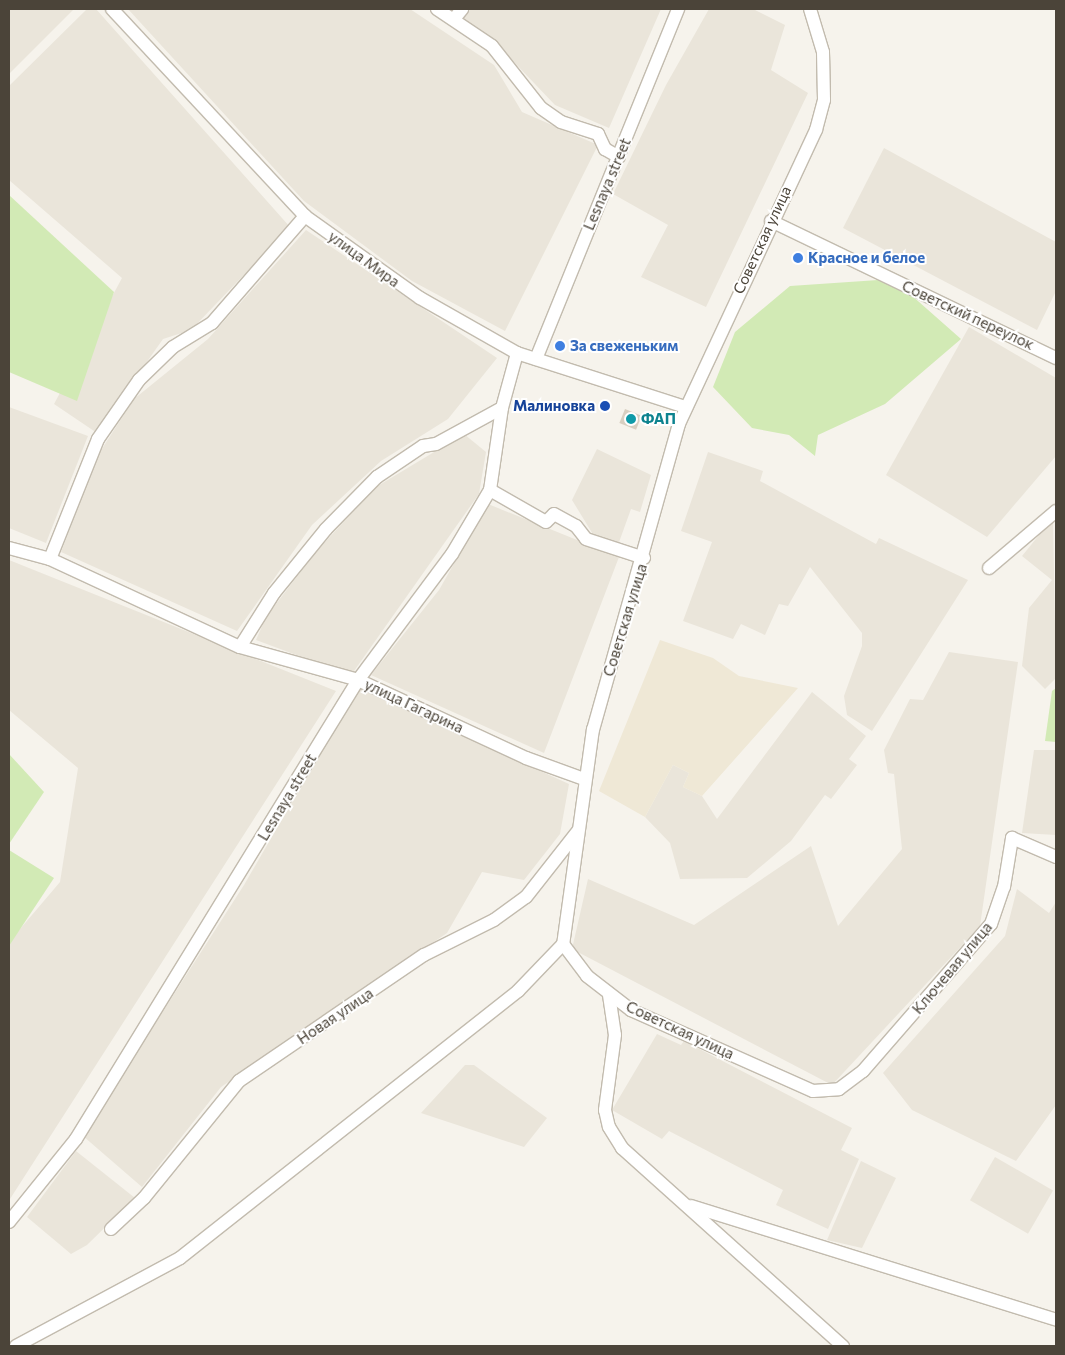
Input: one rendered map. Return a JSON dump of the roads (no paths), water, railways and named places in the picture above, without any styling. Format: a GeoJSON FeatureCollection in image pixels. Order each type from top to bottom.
{"type":"FeatureCollection","features":[{"type":"Feature","properties":{"kind":"street","name":"улица Мира"},"geometry":{"type":"LineString","coordinates":[[112,9],[305,216],[420,298],[517,352],[536,360],[685,407]]}},
{"type":"Feature","properties":{"kind":"street"},"geometry":{"type":"LineString","coordinates":[[437,9],[458,14],[508,62],[541,108],[561,122],[598,134],[605,150],[619,157]]}},
{"type":"Feature","properties":{"kind":"street","name":"Lesnaya street"},"geometry":{"type":"LineString","coordinates":[[536,360],[678,9]]}},
{"type":"Feature","properties":{"kind":"street","name":"Советская улица"},"geometry":{"type":"LineString","coordinates":[[810,9],[823,52],[824,100],[816,130],[771,221],[685,407],[644,558],[598,709],[584,779],[563,944],[572,961],[609,995],[631,1010],[813,1091],[839,1089]]}},
{"type":"Feature","properties":{"kind":"street"},"geometry":{"type":"LineString","coordinates":[[50,559],[98,439],[139,380],[173,346],[212,322],[305,216]]}},
{"type":"Feature","properties":{"kind":"street","name":"Советский переулок"},"geometry":{"type":"LineString","coordinates":[[771,221],[1056,358]]}},
{"type":"Feature","properties":{"kind":"street","name":"Lesnaya street"},"geometry":{"type":"LineString","coordinates":[[9,1222],[76,1139],[358,680],[452,554],[490,490],[502,408],[517,352]]}},
{"type":"Feature","properties":{"kind":"street"},"geometry":{"type":"LineString","coordinates":[[240,647],[280,586],[326,529],[377,477],[423,446],[436,444],[502,408]]}},
{"type":"Feature","properties":{"kind":"street"},"geometry":{"type":"LineString","coordinates":[[490,490],[546,522],[554,514],[576,526],[586,540],[644,558]]}},
{"type":"Feature","properties":{"kind":"street"},"geometry":{"type":"LineString","coordinates":[[989,568],[1056,511]]}},
{"type":"Feature","properties":{"kind":"street","name":"улица Гагарина"},"geometry":{"type":"LineString","coordinates":[[9,548],[50,559],[240,647],[358,680],[526,758],[584,779]]}},
{"type":"Feature","properties":{"kind":"street","name":"Новая улица"},"geometry":{"type":"LineString","coordinates":[[111,1229],[144,1198],[239,1081],[424,955],[494,920],[526,897],[579,829]]}},
{"type":"Feature","properties":{"kind":"street","name":"Ключевая улица"},"geometry":{"type":"LineString","coordinates":[[839,1089],[863,1071],[990,924],[1004,888],[1012,838],[1056,857]]}},
{"type":"Feature","properties":{"kind":"street"},"geometry":{"type":"LineString","coordinates":[[16,1346],[180,1258],[518,991],[563,944]]}},
{"type":"Feature","properties":{"kind":"street"},"geometry":{"type":"LineString","coordinates":[[609,995],[615,1035],[605,1110],[609,1127],[622,1148],[688,1204],[843,1346]]}},
{"type":"Feature","properties":{"kind":"street"},"geometry":{"type":"LineString","coordinates":[[688,1204],[1056,1320]]}},
{"type":"Feature","properties":{"kind":"place","name":"Красное и белое"},"geometry":{"type":"Point","coordinates":[798,258]}},
{"type":"Feature","properties":{"kind":"place","name":"За свеженьким"},"geometry":{"type":"Point","coordinates":[560,346]}},
{"type":"Feature","properties":{"kind":"place","name":"Малиновка"},"geometry":{"type":"Point","coordinates":[605,406]}},
{"type":"Feature","properties":{"kind":"place","name":"ФАП"},"geometry":{"type":"Point","coordinates":[631,419]}}]}
